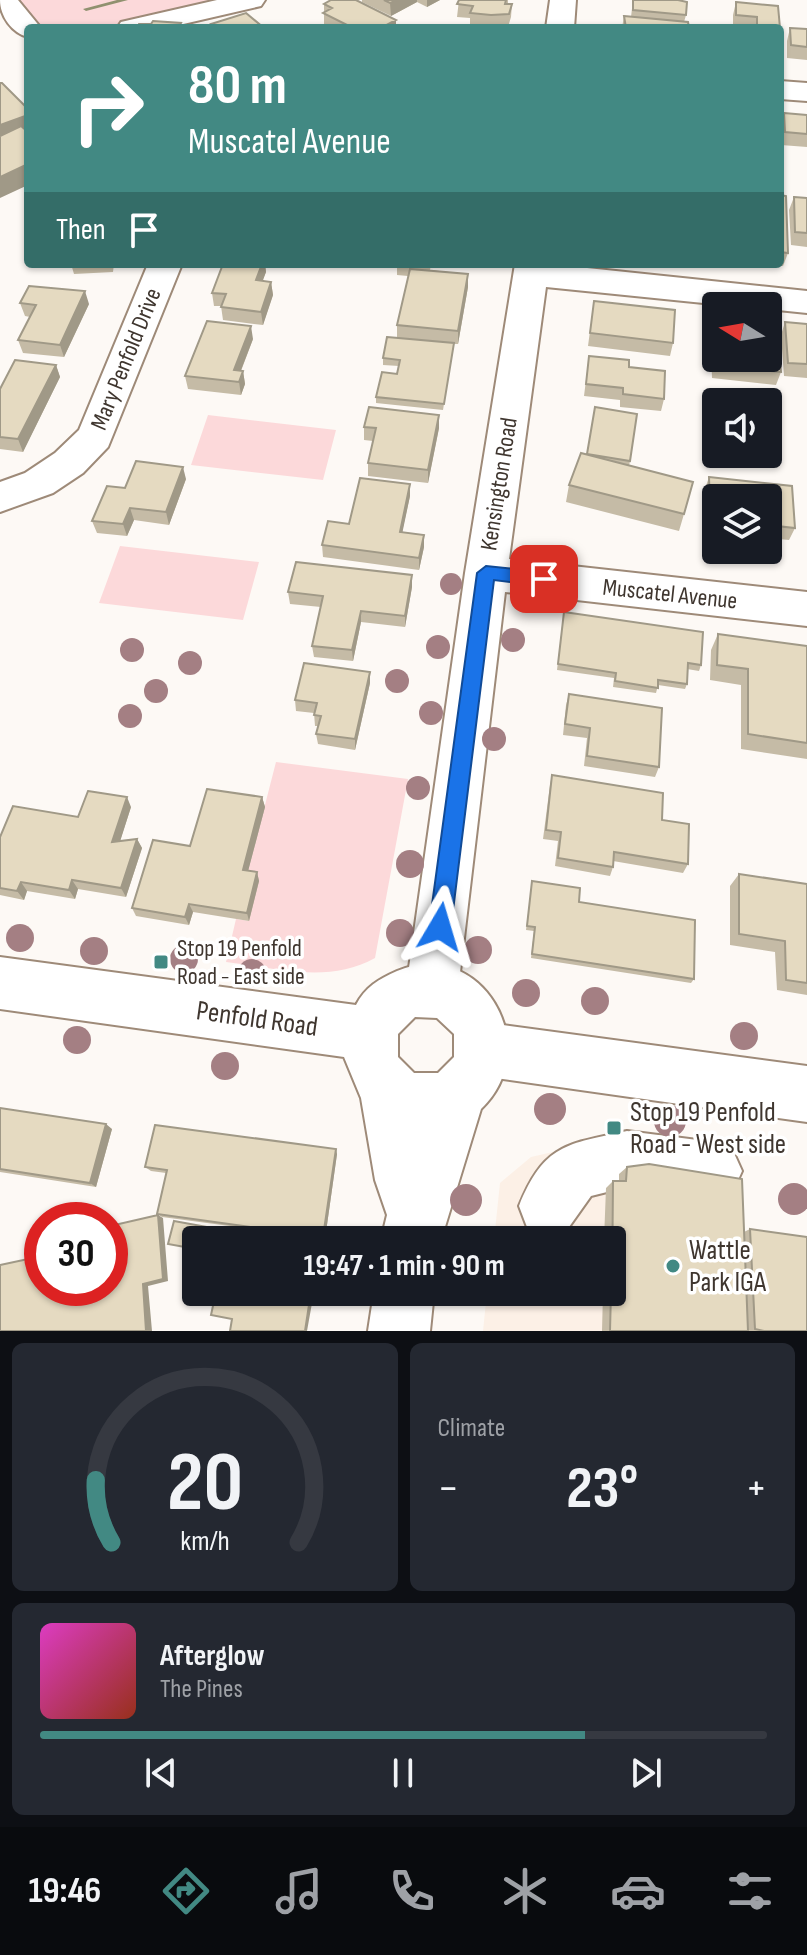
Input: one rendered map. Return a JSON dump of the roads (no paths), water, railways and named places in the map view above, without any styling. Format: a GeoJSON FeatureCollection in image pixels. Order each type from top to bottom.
{"type":"FeatureCollection","features":[{"type":"Feature","properties":{"kind":"street"},"geometry":{"type":"LineString","coordinates":[[4,0],[24,24]]}},
{"type":"Feature","properties":{"kind":"street"},"geometry":{"type":"LineString","coordinates":[[148,24],[252,0]]}},
{"type":"Feature","properties":{"kind":"street"},"geometry":{"type":"LineString","coordinates":[[560,24],[563,0]]}},
{"type":"Feature","properties":{"kind":"street"},"geometry":{"type":"LineString","coordinates":[[784,90],[807,92]]}},
{"type":"Feature","properties":{"kind":"street","name":"Mary Penfold Drive"},"geometry":{"type":"LineString","coordinates":[[0,497],[39,483],[69,463],[95,437],[163,268]]}},
{"type":"Feature","properties":{"kind":"street"},"geometry":{"type":"LineString","coordinates":[[531,270],[807,302]]}},
{"type":"Feature","properties":{"kind":"street","name":"Kensington Road"},"geometry":{"type":"LineString","coordinates":[[432,989],[486,573],[531,270]]}},
{"type":"Feature","properties":{"kind":"street","name":"Muscatel Avenue"},"geometry":{"type":"LineString","coordinates":[[486,573],[807,609]]}},
{"type":"Feature","properties":{"kind":"street","name":"Penfold Road"},"geometry":{"type":"LineString","coordinates":[[0,983],[371,1034]]}},
{"type":"Feature","properties":{"kind":"street"},"geometry":{"type":"LineString","coordinates":[[413,1226],[446,1143],[469,1072],[480,1032],[463,1003],[432,989],[401,995],[377,1018],[371,1034],[376,1071],[387,1087],[403,1098],[421,1103],[440,1102],[469,1072],[807,1094]]}},
{"type":"Feature","properties":{"kind":"street"},"geometry":{"type":"LineString","coordinates":[[387,1087],[413,1226]]}},
{"type":"Feature","properties":{"kind":"street"},"geometry":{"type":"LineString","coordinates":[[548,1206],[574,1171],[627,1159],[713,1171]]}},
{"type":"Feature","properties":{"kind":"street"},"geometry":{"type":"LineString","coordinates":[[399,1331],[402,1306]]}},
{"type":"Feature","properties":{"kind":"waterway"},"geometry":{"type":"LineString","coordinates":[[86,9],[125,0]]}},
{"type":"Feature","properties":{"kind":"place","name":"Stop 19 Penfold Road - East side"},"geometry":{"type":"Point","coordinates":[161,962]}},
{"type":"Feature","properties":{"kind":"place","name":"Stop 19 Penfold Road - West side"},"geometry":{"type":"Point","coordinates":[614,1128]}},
{"type":"Feature","properties":{"kind":"place","name":"Wattle Park IGA"},"geometry":{"type":"Point","coordinates":[673,1266]}}]}
